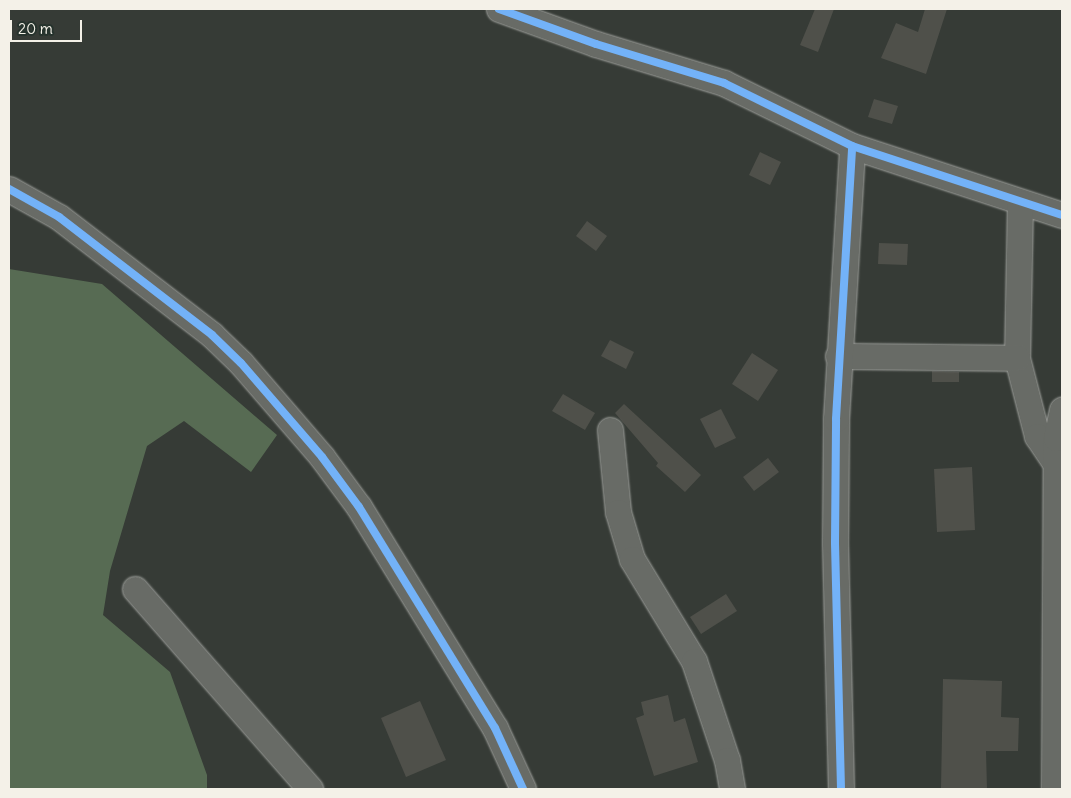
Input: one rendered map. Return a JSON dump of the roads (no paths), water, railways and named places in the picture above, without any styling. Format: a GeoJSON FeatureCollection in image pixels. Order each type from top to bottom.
{"type":"FeatureCollection","features":[{"type":"Feature","properties":{"kind":"street"},"geometry":{"type":"LineString","coordinates":[[499,9],[596,44],[724,83],[852,146],[1020,203],[1062,215]]}},
{"type":"Feature","properties":{"kind":"street"},"geometry":{"type":"LineString","coordinates":[[841,789],[835,542],[838,356],[852,146]]}},
{"type":"Feature","properties":{"kind":"street"},"geometry":{"type":"LineString","coordinates":[[9,189],[59,217],[212,335],[240,363],[322,457],[359,507],[495,728],[523,789]]}},
{"type":"Feature","properties":{"kind":"street"},"geometry":{"type":"LineString","coordinates":[[1020,203],[1017,358],[1037,436],[1058,480]]}},
{"type":"Feature","properties":{"kind":"street"},"geometry":{"type":"LineString","coordinates":[[838,356],[1017,358]]}},
{"type":"Feature","properties":{"kind":"street"},"geometry":{"type":"LineString","coordinates":[[1054,789],[1058,480],[1056,438],[1062,410]]}},
{"type":"Feature","properties":{"kind":"street"},"geometry":{"type":"LineString","coordinates":[[610,430],[618,512],[632,559],[694,661],[727,760],[732,789]]}},
{"type":"Feature","properties":{"kind":"street"},"geometry":{"type":"LineString","coordinates":[[135,589],[310,789]]}}]}
